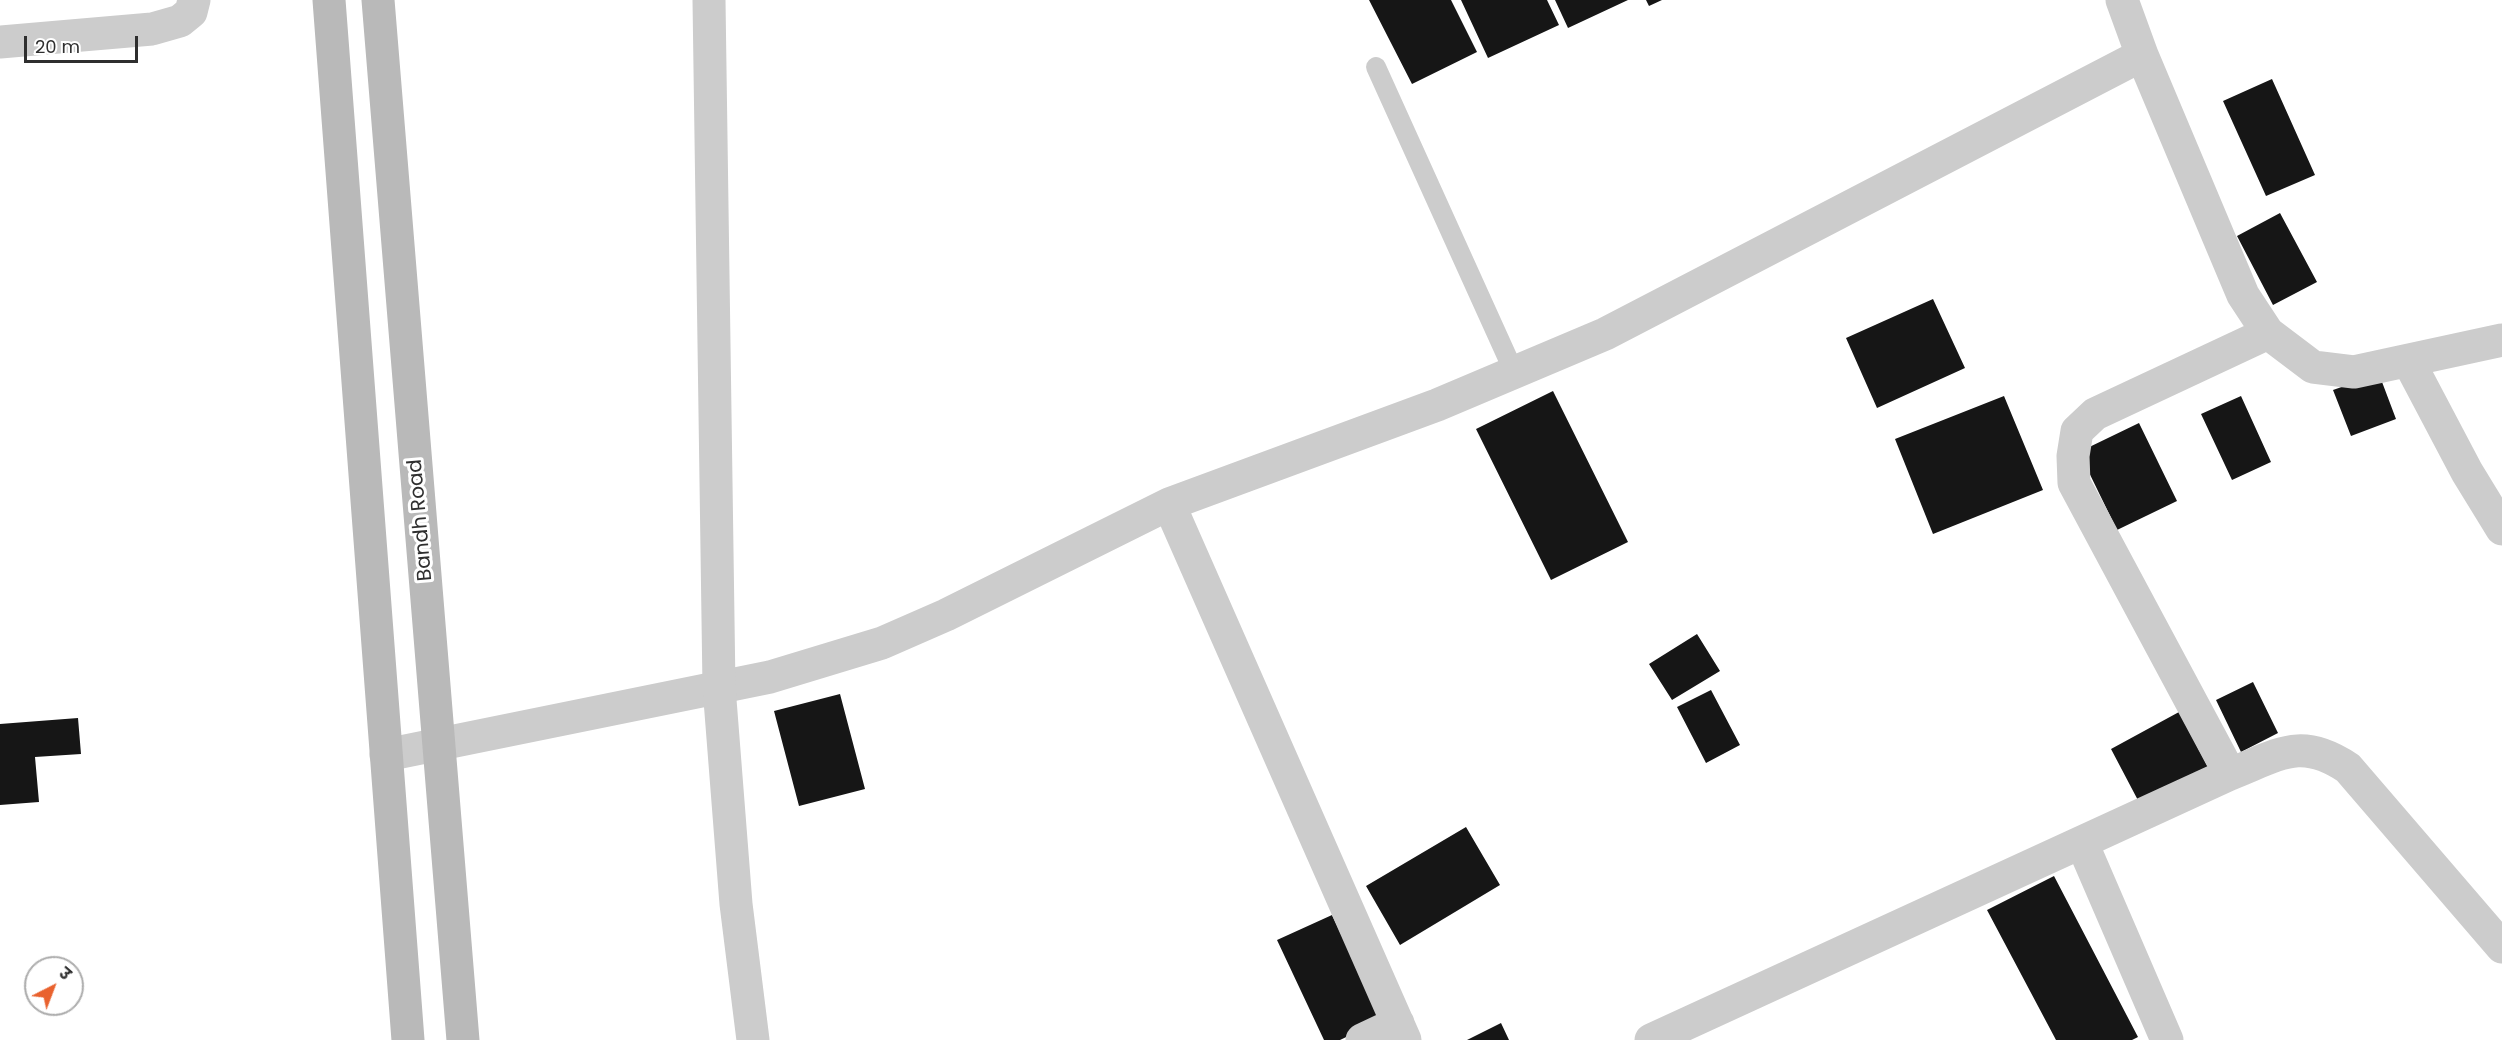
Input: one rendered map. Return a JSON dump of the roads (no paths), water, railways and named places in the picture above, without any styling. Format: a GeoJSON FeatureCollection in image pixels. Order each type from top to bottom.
{"type":"FeatureCollection","features":[{"type":"Feature","properties":{"kind":"main road"},"geometry":{"type":"LineString","coordinates":[[329,0],[408,1040]]}},
{"type":"Feature","properties":{"kind":"main road","name":"Bandh Road"},"geometry":{"type":"LineString","coordinates":[[378,0],[464,1040]]}},
{"type":"Feature","properties":{"kind":"street"},"geometry":{"type":"LineString","coordinates":[[0,42],[152,29],[180,21],[191,12],[194,0]]}},
{"type":"Feature","properties":{"kind":"street"},"geometry":{"type":"LineString","coordinates":[[709,0],[719,687],[736,904],[753,1040]]}},
{"type":"Feature","properties":{"kind":"street"},"geometry":{"type":"LineString","coordinates":[[2122,0],[2142,56],[2244,295],[2268,333],[2313,367],[2354,372],[2409,362],[2502,340]]}},
{"type":"Feature","properties":{"kind":"street"},"geometry":{"type":"LineString","coordinates":[[386,755],[770,677],[882,642],[946,615],[1169,504],[1437,405],[1605,334],[2142,56]]}},
{"type":"Feature","properties":{"kind":"street"},"geometry":{"type":"LineString","coordinates":[[2230,774],[2074,483],[2073,456],[2077,431],[2095,414],[2268,333]]}},
{"type":"Feature","properties":{"kind":"street"},"geometry":{"type":"LineString","coordinates":[[2409,362],[2467,472],[2502,529]]}},
{"type":"Feature","properties":{"kind":"street"},"geometry":{"type":"LineString","coordinates":[[1169,504],[1402,1032],[1362,1040]]}},
{"type":"Feature","properties":{"kind":"street"},"geometry":{"type":"LineString","coordinates":[[1651,1040],[2230,774],[2285,752],[2305,750],[2327,753],[2348,768],[2502,947]]}},
{"type":"Feature","properties":{"kind":"street"},"geometry":{"type":"LineString","coordinates":[[2082,843],[2167,1040]]}},
{"type":"Feature","properties":{"kind":"lane"},"geometry":{"type":"LineString","coordinates":[[1377,67],[1514,372]]}}]}
